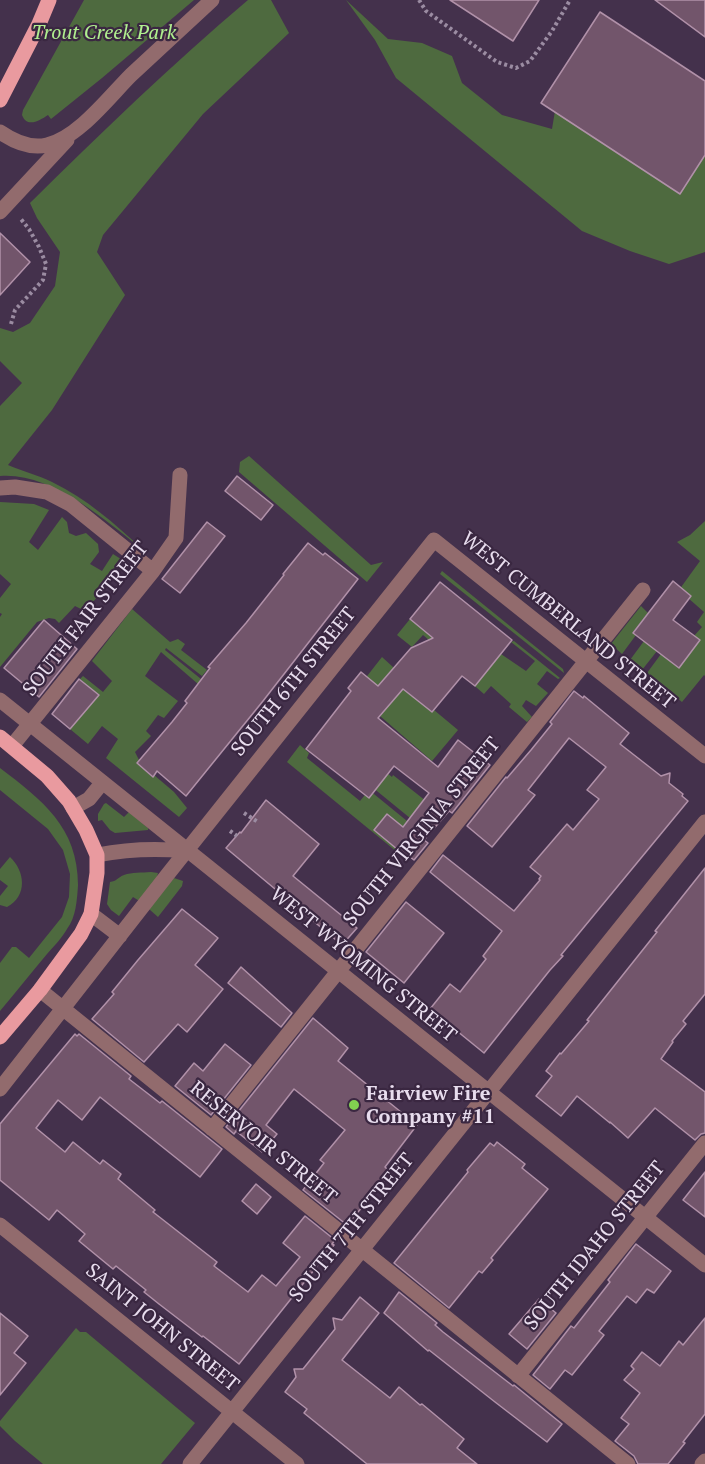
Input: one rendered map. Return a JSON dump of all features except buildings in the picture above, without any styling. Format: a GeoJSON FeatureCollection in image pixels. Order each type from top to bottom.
{"type":"FeatureCollection","features":[{"type":"Feature","properties":{"kind":"main road"},"geometry":{"type":"LineString","coordinates":[[0,100],[49,0]]}},
{"type":"Feature","properties":{"kind":"main road"},"geometry":{"type":"LineString","coordinates":[[0,1037],[40,990],[81,934],[90,914],[97,873],[97,855],[73,807],[47,776],[6,741]]}},
{"type":"Feature","properties":{"kind":"street"},"geometry":{"type":"LineString","coordinates":[[4,208],[132,75],[212,0]]}},
{"type":"Feature","properties":{"kind":"street"},"geometry":{"type":"LineString","coordinates":[[0,132],[12,140],[33,146],[48,145],[73,134]]}},
{"type":"Feature","properties":{"kind":"street","name":"SOUTH FAIR STREET"},"geometry":{"type":"LineString","coordinates":[[6,741],[29,724],[153,571],[176,538],[180,475]]}},
{"type":"Feature","properties":{"kind":"street"},"geometry":{"type":"LineString","coordinates":[[0,488],[15,487],[47,492],[70,504],[153,571]]}},
{"type":"Feature","properties":{"kind":"street","name":"WEST CUMBERLAND STREET"},"geometry":{"type":"LineString","coordinates":[[434,540],[705,756]]}},
{"type":"Feature","properties":{"kind":"street","name":"SOUTH 6TH STREET"},"geometry":{"type":"LineString","coordinates":[[120,936],[434,540]]}},
{"type":"Feature","properties":{"kind":"street","name":"SOUTH VIRGINIA STREET"},"geometry":{"type":"LineString","coordinates":[[212,1129],[643,590]]}},
{"type":"Feature","properties":{"kind":"street"},"geometry":{"type":"LineString","coordinates":[[0,700],[102,783],[89,799],[73,807]]}},
{"type":"Feature","properties":{"kind":"street","name":"WEST WYOMING STREET"},"geometry":{"type":"LineString","coordinates":[[102,783],[705,1265]]}},
{"type":"Feature","properties":{"kind":"street","name":"SOUTH 7TH STREET"},"geometry":{"type":"LineString","coordinates":[[190,1464],[705,822]]}},
{"type":"Feature","properties":{"kind":"street"},"geometry":{"type":"LineString","coordinates":[[97,855],[158,848],[187,851]]}},
{"type":"Feature","properties":{"kind":"street"},"geometry":{"type":"LineString","coordinates":[[0,1089],[120,936],[90,914]]}},
{"type":"Feature","properties":{"kind":"street","name":"RESERVOIR STREET"},"geometry":{"type":"LineString","coordinates":[[40,990],[628,1464]]}},
{"type":"Feature","properties":{"kind":"street","name":"SOUTH IDAHO STREET"},"geometry":{"type":"LineString","coordinates":[[518,1376],[705,1143]]}},
{"type":"Feature","properties":{"kind":"street","name":"SAINT JOHN STREET"},"geometry":{"type":"LineString","coordinates":[[0,1225],[297,1464]]}},
{"type":"Feature","properties":{"kind":"path"},"geometry":{"type":"LineString","coordinates":[[419,0],[426,11],[497,62],[516,68],[530,61],[552,31],[570,0]]}},
{"type":"Feature","properties":{"kind":"path"},"geometry":{"type":"LineString","coordinates":[[4,208],[29,229],[46,264],[43,280],[15,310],[11,324]]}},
{"type":"Feature","properties":{"kind":"path"},"geometry":{"type":"LineString","coordinates":[[244,813],[258,822]]}},
{"type":"Feature","properties":{"kind":"path"},"geometry":{"type":"LineString","coordinates":[[230,831],[237,836]]}},
{"type":"Feature","properties":{"kind":"green space","name":"Trout Creek Park"},"geometry":{"type":"Polygon","coordinates":[[[84,0],[194,0],[51,119],[48,115],[37,121],[27,121],[22,115],[23,110],[84,0]]]}},
{"type":"Feature","properties":{"kind":"green space"},"geometry":{"type":"Polygon","coordinates":[[[248,0],[271,0],[289,33],[203,114],[103,235],[97,252],[125,295],[52,410],[8,465],[47,480],[77,496],[142,549],[94,512],[57,489],[19,477],[0,476],[0,406],[22,383],[0,361],[0,328],[13,332],[30,323],[55,286],[60,252],[37,218],[30,203],[164,74],[248,0]]]}},
{"type":"Feature","properties":{"kind":"green space"},"geometry":{"type":"Polygon","coordinates":[[[346,0],[388,39],[422,43],[452,56],[462,83],[502,115],[552,129],[555,111],[680,193],[705,155],[705,252],[669,264],[582,231],[396,78],[375,40],[346,0]]]}},
{"type":"Feature","properties":{"kind":"green space"},"geometry":{"type":"Polygon","coordinates":[[[249,456],[371,565],[383,562],[367,582],[239,472],[240,462],[249,456]]]}},
{"type":"Feature","properties":{"kind":"green space"},"geometry":{"type":"Polygon","coordinates":[[[0,502],[34,504],[49,510],[29,542],[38,550],[62,517],[67,522],[69,533],[76,536],[86,533],[98,544],[99,552],[90,564],[102,571],[113,554],[127,563],[85,611],[75,606],[59,623],[49,618],[37,622],[0,667],[0,617],[2,614],[0,613],[0,598],[11,584],[0,574],[0,502]]]}},
{"type":"Feature","properties":{"kind":"green space"},"geometry":{"type":"Polygon","coordinates":[[[705,521],[705,676],[682,702],[647,673],[661,654],[694,636],[702,627],[697,622],[704,612],[679,590],[700,561],[677,542],[690,535],[705,521]]]}},
{"type":"Feature","properties":{"kind":"green space"},"geometry":{"type":"Polygon","coordinates":[[[442,571],[563,669],[564,673],[440,574],[442,571]]]}},
{"type":"Feature","properties":{"kind":"green space"},"geometry":{"type":"Polygon","coordinates":[[[641,606],[648,613],[633,632],[636,635],[622,654],[611,644],[641,606]]]}},
{"type":"Feature","properties":{"kind":"green space"},"geometry":{"type":"Polygon","coordinates":[[[132,609],[170,642],[178,639],[185,644],[181,650],[207,670],[202,676],[166,648],[165,650],[201,679],[198,684],[161,652],[145,676],[178,701],[164,718],[158,715],[146,731],[151,736],[135,752],[139,760],[137,763],[174,792],[187,808],[179,817],[106,758],[118,739],[102,726],[88,744],[70,729],[98,695],[80,679],[83,676],[103,692],[112,681],[92,661],[132,609]]]}},
{"type":"Feature","properties":{"kind":"green space"},"geometry":{"type":"Polygon","coordinates":[[[410,619],[498,652],[526,671],[535,661],[511,642],[514,641],[560,678],[558,679],[547,671],[537,684],[548,693],[536,706],[526,700],[522,706],[532,717],[527,722],[509,707],[511,704],[491,686],[484,694],[462,675],[466,671],[423,635],[412,647],[397,635],[410,619]]]}},
{"type":"Feature","properties":{"kind":"green space"},"geometry":{"type":"Polygon","coordinates":[[[644,641],[657,651],[642,670],[630,660],[644,641]]]}},
{"type":"Feature","properties":{"kind":"green space"},"geometry":{"type":"Polygon","coordinates":[[[382,657],[394,668],[387,676],[458,730],[432,761],[365,703],[364,680],[382,657]]]}},
{"type":"Feature","properties":{"kind":"green space"},"geometry":{"type":"Polygon","coordinates":[[[300,745],[309,753],[307,758],[360,801],[369,790],[407,821],[402,827],[387,814],[374,830],[409,859],[408,861],[287,762],[300,745]]]}},
{"type":"Feature","properties":{"kind":"green space"},"geometry":{"type":"Polygon","coordinates":[[[0,768],[30,792],[55,817],[72,847],[78,885],[76,908],[70,924],[0,1011],[0,963],[12,947],[16,947],[29,958],[62,917],[69,897],[70,874],[63,850],[48,829],[0,790],[0,768]]]}},
{"type":"Feature","properties":{"kind":"green space"},"geometry":{"type":"Polygon","coordinates":[[[387,773],[392,777],[393,775],[445,816],[435,827],[416,811],[410,818],[372,787],[387,773]]]}},
{"type":"Feature","properties":{"kind":"green space"},"geometry":{"type":"Polygon","coordinates":[[[106,803],[124,817],[129,812],[148,830],[115,833],[110,830],[102,820],[98,821],[98,814],[106,803]]]}},
{"type":"Feature","properties":{"kind":"green space"},"geometry":{"type":"Polygon","coordinates":[[[10,857],[19,869],[22,883],[18,897],[7,907],[0,905],[0,896],[8,886],[0,880],[0,869],[10,857]]]}},
{"type":"Feature","properties":{"kind":"green space"},"geometry":{"type":"Polygon","coordinates":[[[158,873],[156,880],[141,902],[133,897],[119,916],[111,910],[107,904],[110,882],[127,874],[158,873]]]}},
{"type":"Feature","properties":{"kind":"green space"},"geometry":{"type":"Polygon","coordinates":[[[174,878],[183,881],[182,886],[158,917],[149,909],[174,878]]]}},
{"type":"Feature","properties":{"kind":"green space"},"geometry":{"type":"Polygon","coordinates":[[[76,1328],[80,1332],[86,1332],[195,1423],[161,1464],[43,1464],[0,1426],[0,1421],[76,1328]]]}},
{"type":"Feature","properties":{"kind":"place","name":"Fairview Fire Company #11"},"geometry":{"type":"Point","coordinates":[354,1105]}}]}
